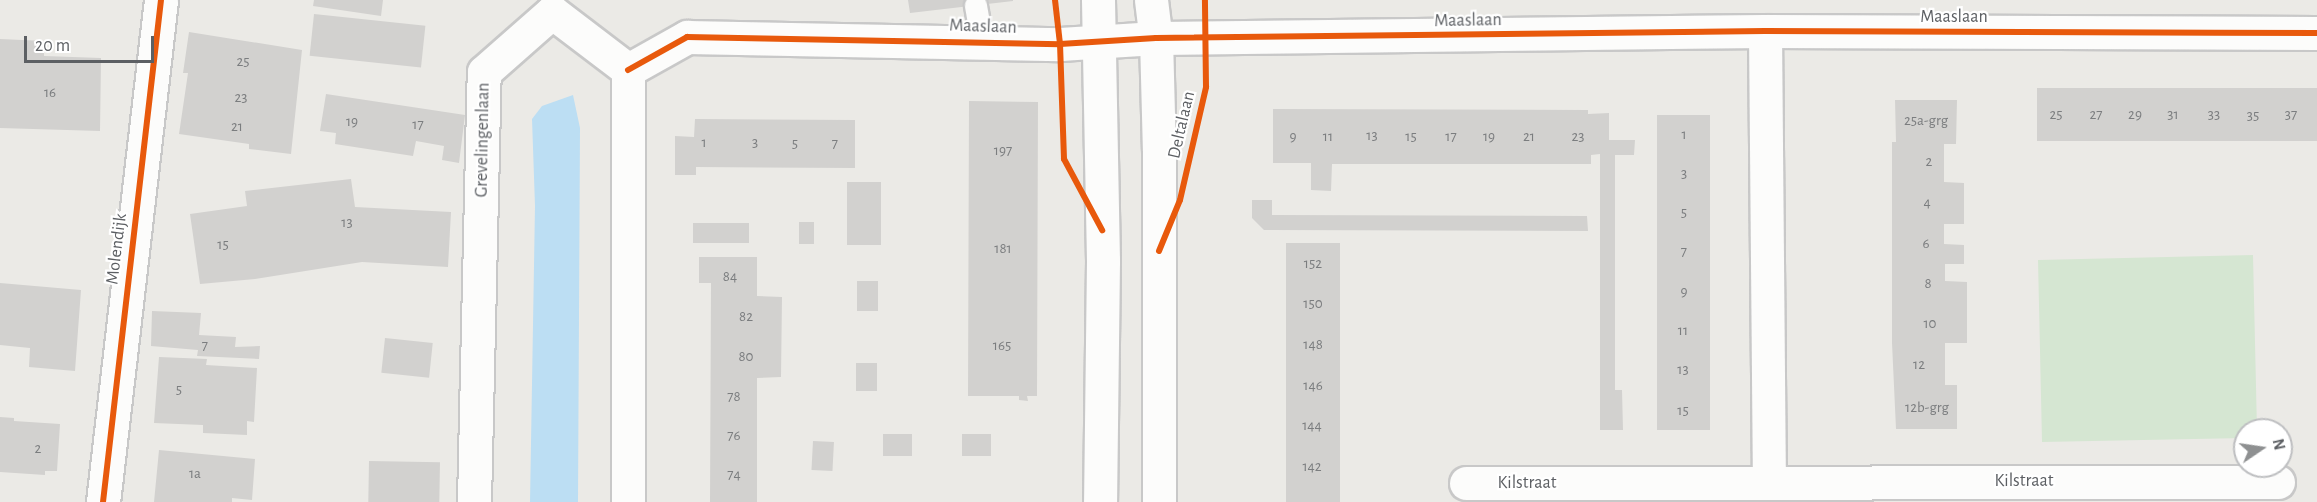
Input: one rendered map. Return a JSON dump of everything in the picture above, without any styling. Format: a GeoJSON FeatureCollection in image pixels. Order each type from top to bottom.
{"type":"FeatureCollection","features":[{"type":"Feature","properties":{"kind":"street","name":"Molendijk"},"geometry":{"type":"LineString","coordinates":[[103,502],[161,0]]}},
{"type":"Feature","properties":{"kind":"street"},"geometry":{"type":"LineString","coordinates":[[1098,0],[1103,261],[1100,502]]}},
{"type":"Feature","properties":{"kind":"street","name":"Deltalaan"},"geometry":{"type":"LineString","coordinates":[[1152,0],[1156,38],[1159,150],[1159,502]]}},
{"type":"Feature","properties":{"kind":"street","name":"Grevelingenlaan"},"geometry":{"type":"LineString","coordinates":[[474,502],[484,72],[549,6],[628,70]]}},
{"type":"Feature","properties":{"kind":"street"},"geometry":{"type":"LineString","coordinates":[[1765,31],[1769,482]]}},
{"type":"Feature","properties":{"kind":"street","name":"Maaslaan"},"geometry":{"type":"LineString","coordinates":[[628,70],[687,37],[1098,43],[1156,38],[1765,31],[2317,33]]}},
{"type":"Feature","properties":{"kind":"street"},"geometry":{"type":"LineString","coordinates":[[628,70],[628,502]]}},
{"type":"Feature","properties":{"kind":"street","name":"Kilstraat"},"geometry":{"type":"LineString","coordinates":[[1466,483],[2278,483]]}},
{"type":"Feature","properties":{"kind":"lane"},"geometry":{"type":"LineString","coordinates":[[976,6],[982,41]]}},
{"type":"Feature","properties":{"kind":"green space"},"geometry":{"type":"Polygon","coordinates":[[[2253,255],[2257,418],[2233,418],[2233,438],[2042,442],[2038,260],[2253,255]]]}},
{"type":"Feature","properties":{"kind":"water"},"geometry":{"type":"Polygon","coordinates":[[[573,95],[580,128],[578,502],[530,502],[535,206],[532,119],[542,106],[573,95]]]}},
{"type":"Feature","properties":{"kind":"building"},"geometry":{"type":"Polygon","coordinates":[[[314,0],[383,0],[381,16],[313,6],[314,0]]]}},
{"type":"Feature","properties":{"kind":"building"},"geometry":{"type":"Polygon","coordinates":[[[908,0],[1013,0],[1013,1],[910,13],[908,0]]]}},
{"type":"Feature","properties":{"kind":"building"},"geometry":{"type":"Polygon","coordinates":[[[314,14],[425,26],[421,67],[310,56],[314,14]]]}},
{"type":"Feature","properties":{"kind":"building"},"geometry":{"type":"Polygon","coordinates":[[[189,32],[302,50],[291,154],[249,149],[249,144],[179,134],[188,73],[183,73],[189,32]]]}},
{"type":"Feature","properties":{"kind":"building"},"geometry":{"type":"Polygon","coordinates":[[[0,39],[44,41],[44,56],[101,58],[100,131],[0,128],[0,39]]]}},
{"type":"Feature","properties":{"kind":"building"},"geometry":{"type":"Polygon","coordinates":[[[2037,88],[2317,88],[2317,141],[2037,141],[2037,88]]]}},
{"type":"Feature","properties":{"kind":"building"},"geometry":{"type":"Polygon","coordinates":[[[326,94],[465,115],[459,163],[442,160],[444,146],[416,141],[413,156],[335,144],[336,133],[320,131],[326,94]]]}},
{"type":"Feature","properties":{"kind":"building"},"geometry":{"type":"Polygon","coordinates":[[[1895,100],[1957,100],[1956,144],[1944,144],[1944,182],[1964,183],[1964,224],[1944,224],[1944,244],[1964,245],[1964,264],[1945,264],[1945,281],[1967,282],[1967,343],[1945,343],[1945,385],[1957,385],[1957,429],[1896,429],[1892,343],[1892,142],[1896,142],[1895,100]]]}},
{"type":"Feature","properties":{"kind":"building"},"geometry":{"type":"Polygon","coordinates":[[[969,101],[1038,102],[1037,396],[1027,396],[1028,401],[1019,400],[1019,396],[968,396],[969,101]]]}},
{"type":"Feature","properties":{"kind":"building"},"geometry":{"type":"Polygon","coordinates":[[[1273,109],[1588,110],[1588,114],[1609,113],[1609,140],[1635,140],[1634,155],[1615,155],[1615,390],[1622,390],[1623,430],[1600,430],[1600,154],[1591,155],[1591,164],[1332,164],[1331,191],[1311,190],[1311,163],[1273,163],[1273,109]]]}},
{"type":"Feature","properties":{"kind":"building"},"geometry":{"type":"Polygon","coordinates":[[[1657,115],[1710,115],[1710,430],[1657,430],[1657,115]]]}},
{"type":"Feature","properties":{"kind":"building"},"geometry":{"type":"Polygon","coordinates":[[[695,119],[855,120],[855,168],[696,167],[696,175],[675,175],[675,136],[694,137],[695,119]]]}},
{"type":"Feature","properties":{"kind":"building"},"geometry":{"type":"Polygon","coordinates":[[[351,179],[355,207],[451,212],[448,267],[362,262],[255,279],[200,284],[190,214],[247,206],[245,191],[351,179]]]}},
{"type":"Feature","properties":{"kind":"building"},"geometry":{"type":"Polygon","coordinates":[[[847,182],[881,182],[881,245],[847,245],[847,182]]]}},
{"type":"Feature","properties":{"kind":"building"},"geometry":{"type":"Polygon","coordinates":[[[1252,200],[1272,200],[1272,215],[1587,216],[1588,231],[1264,230],[1252,218],[1252,200]]]}},
{"type":"Feature","properties":{"kind":"building"},"geometry":{"type":"Polygon","coordinates":[[[799,222],[814,222],[814,244],[799,244],[799,222]]]}},
{"type":"Feature","properties":{"kind":"building"},"geometry":{"type":"Polygon","coordinates":[[[693,223],[749,223],[749,243],[693,243],[693,223]]]}},
{"type":"Feature","properties":{"kind":"building"},"geometry":{"type":"Polygon","coordinates":[[[1286,243],[1340,243],[1340,502],[1286,502],[1286,243]]]}},
{"type":"Feature","properties":{"kind":"building"},"geometry":{"type":"Polygon","coordinates":[[[699,257],[757,257],[757,296],[782,297],[781,377],[757,378],[757,502],[710,502],[711,283],[699,283],[699,257]]]}},
{"type":"Feature","properties":{"kind":"building"},"geometry":{"type":"Polygon","coordinates":[[[857,281],[878,281],[878,311],[857,311],[857,281]]]}},
{"type":"Feature","properties":{"kind":"building"},"geometry":{"type":"Polygon","coordinates":[[[0,283],[81,290],[75,371],[29,367],[30,348],[0,345],[0,283]]]}},
{"type":"Feature","properties":{"kind":"building"},"geometry":{"type":"Polygon","coordinates":[[[152,311],[201,313],[199,335],[236,337],[235,347],[260,346],[259,359],[197,356],[198,350],[151,346],[152,311]]]}},
{"type":"Feature","properties":{"kind":"building"},"geometry":{"type":"Polygon","coordinates":[[[385,338],[433,343],[429,378],[381,373],[385,338]]]}},
{"type":"Feature","properties":{"kind":"building"},"geometry":{"type":"Polygon","coordinates":[[[159,357],[207,359],[206,365],[257,368],[254,422],[247,421],[247,435],[203,433],[203,425],[154,423],[159,357]]]}},
{"type":"Feature","properties":{"kind":"building"},"geometry":{"type":"Polygon","coordinates":[[[856,363],[877,363],[877,391],[856,391],[856,363]]]}},
{"type":"Feature","properties":{"kind":"building"},"geometry":{"type":"Polygon","coordinates":[[[0,417],[14,418],[14,421],[60,424],[57,471],[45,471],[45,475],[0,472],[0,417]]]}},
{"type":"Feature","properties":{"kind":"building"},"geometry":{"type":"Polygon","coordinates":[[[883,434],[912,434],[912,456],[883,456],[883,434]]]}},
{"type":"Feature","properties":{"kind":"building"},"geometry":{"type":"Polygon","coordinates":[[[962,434],[991,434],[991,456],[962,456],[962,434]]]}},
{"type":"Feature","properties":{"kind":"building"},"geometry":{"type":"Polygon","coordinates":[[[813,441],[834,442],[832,471],[811,470],[813,441]]]}},
{"type":"Feature","properties":{"kind":"building"},"geometry":{"type":"Polygon","coordinates":[[[159,450],[255,459],[252,500],[232,498],[232,502],[154,502],[159,450]]]}},
{"type":"Feature","properties":{"kind":"building"},"geometry":{"type":"Polygon","coordinates":[[[369,461],[440,462],[439,502],[368,502],[369,461]]]}},
{"type":"Feature","properties":{"kind":"cycle path"},"geometry":{"type":"LineString","coordinates":[[103,502],[161,0]]}},
{"type":"Feature","properties":{"kind":"cycle path"},"geometry":{"type":"LineString","coordinates":[[1055,0],[1060,44],[1064,159],[1102,230]]}},
{"type":"Feature","properties":{"kind":"cycle path"},"geometry":{"type":"LineString","coordinates":[[1159,251],[1180,200],[1206,87],[1205,0]]}},
{"type":"Feature","properties":{"kind":"cycle path"},"geometry":{"type":"LineString","coordinates":[[628,70],[687,37],[1060,44],[1156,38],[1765,31],[2317,33]]}}]}
